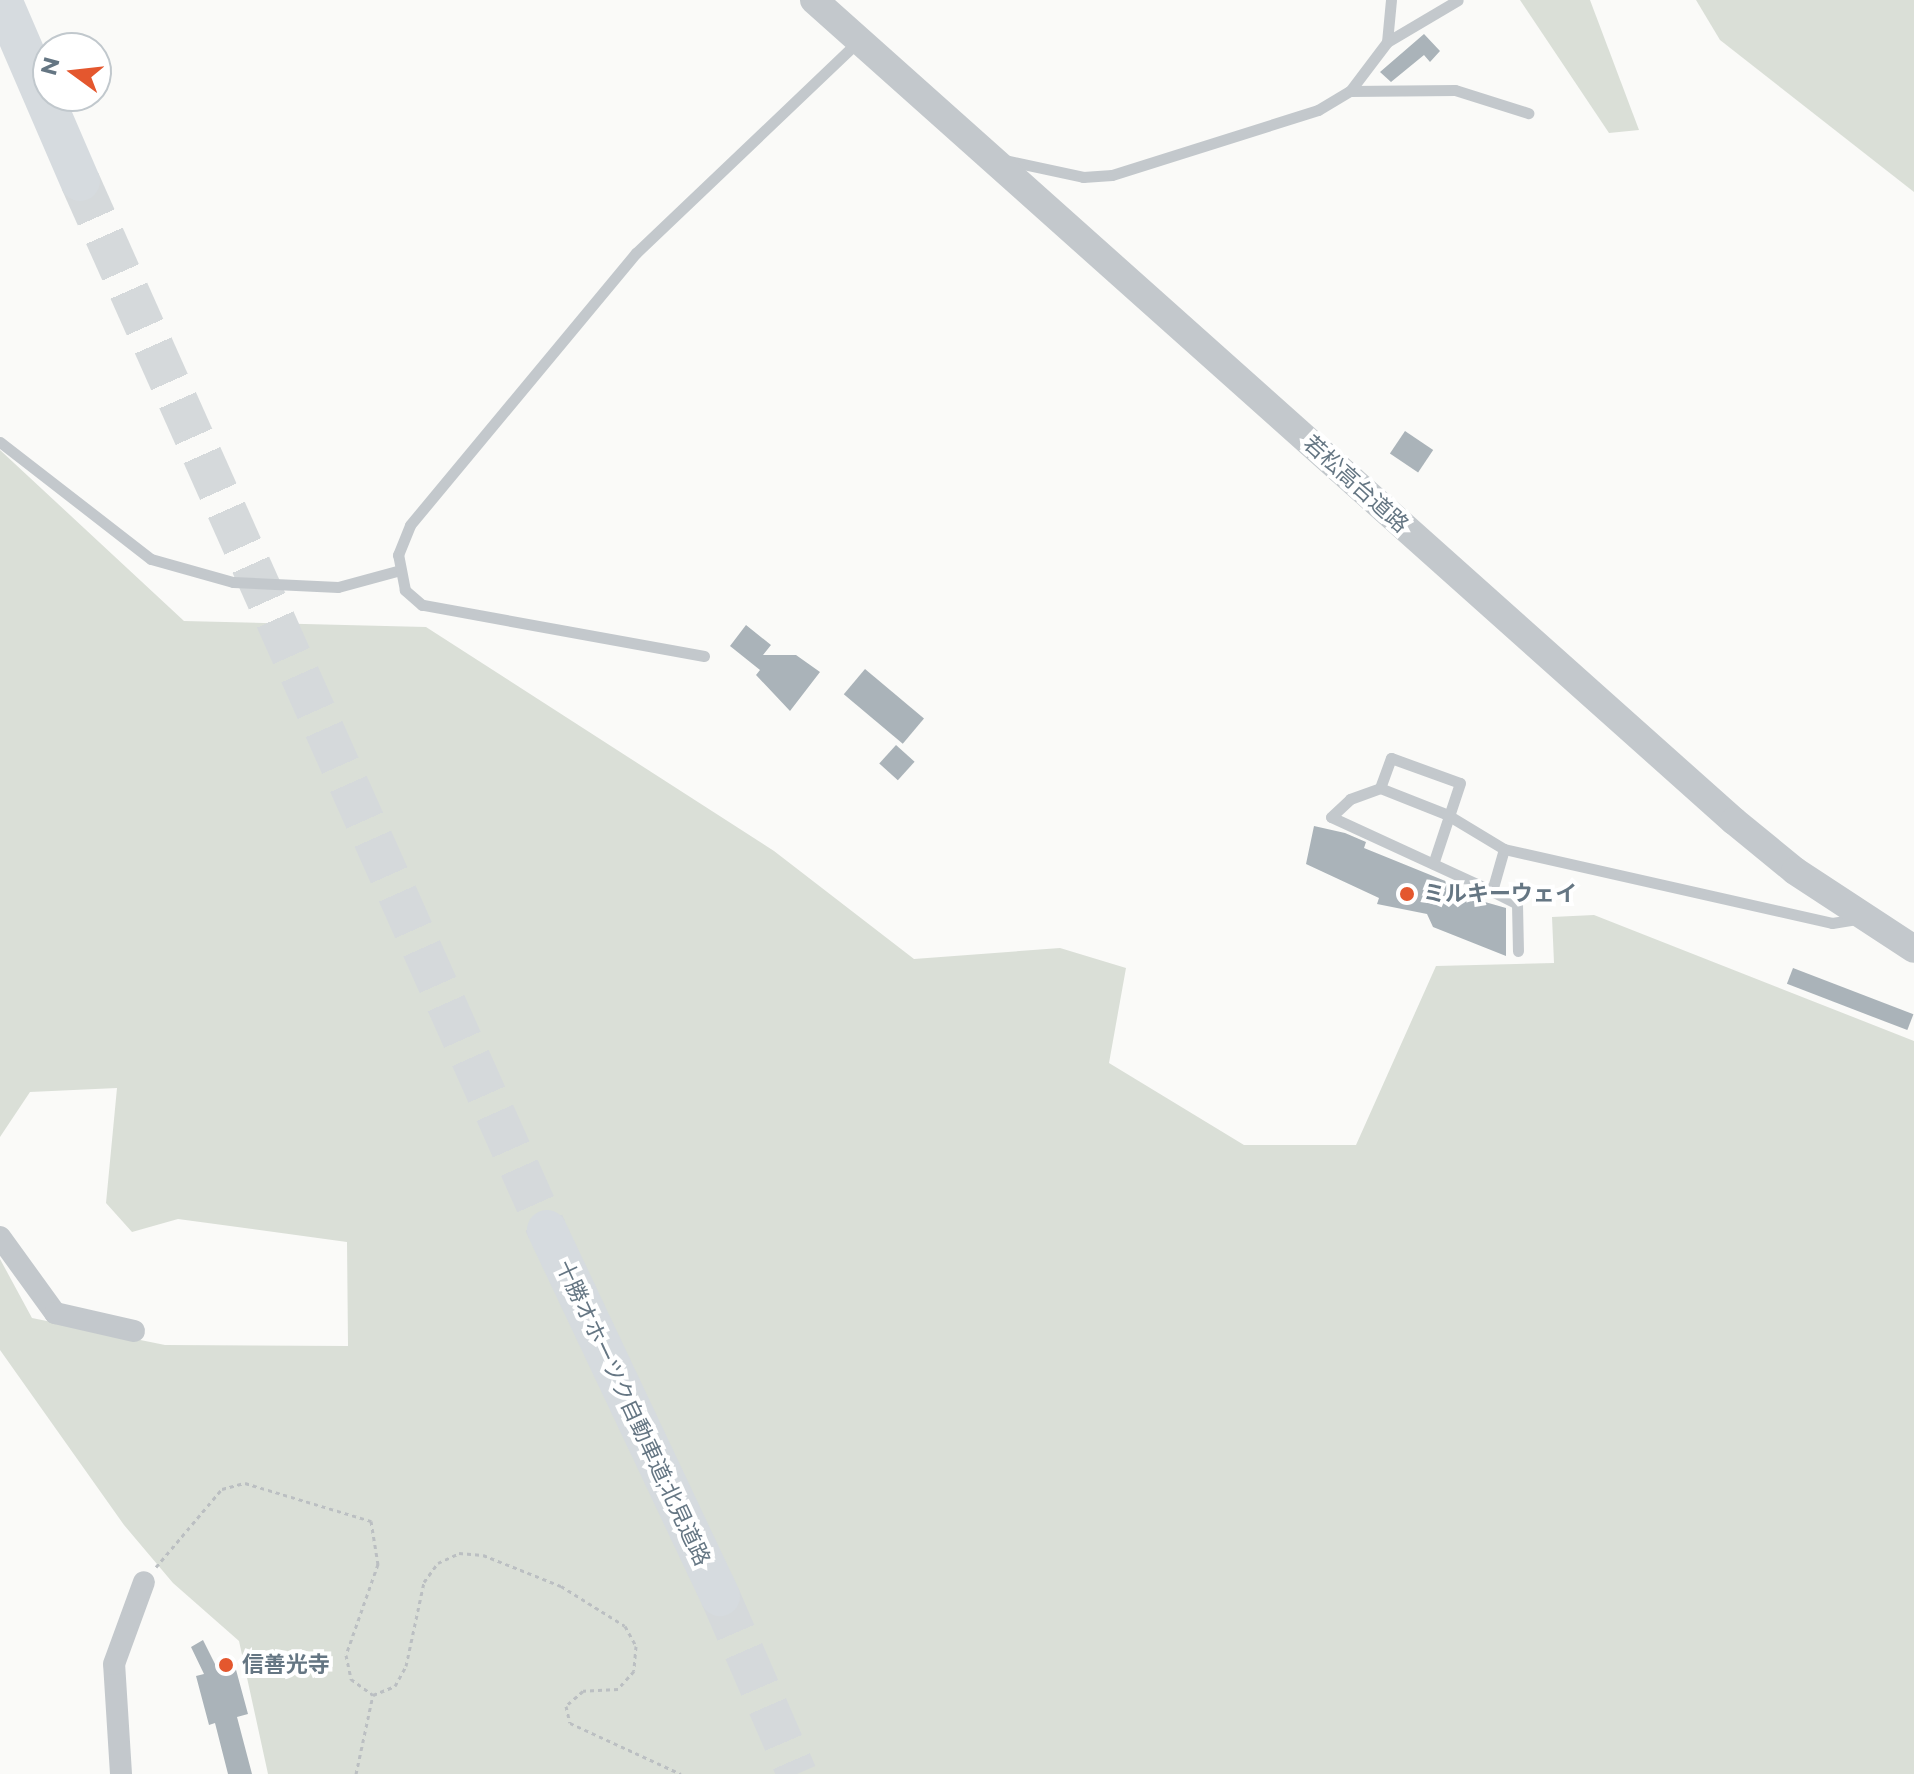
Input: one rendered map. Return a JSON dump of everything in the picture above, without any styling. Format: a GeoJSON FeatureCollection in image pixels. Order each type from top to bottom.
{"type":"FeatureCollection","features":[{"type":"Feature","properties":{"kind":"highway"},"geometry":{"type":"LineString","coordinates":[[2,0],[80,181]]}},
{"type":"Feature","properties":{"kind":"highway"},"geometry":{"type":"LineString","coordinates":[[0,13],[57,127]]}},
{"type":"Feature","properties":{"kind":"highway","name":"十勝オホーツク自動車道;北見道路"},"geometry":{"type":"LineString","coordinates":[[547,1230],[720,1596]]}},
{"type":"Feature","properties":{"kind":"street","name":"若松高台道路"},"geometry":{"type":"LineString","coordinates":[[814,0],[1734,821],[1861,918],[1914,949]]}},
{"type":"Feature","properties":{"kind":"street"},"geometry":{"type":"LineString","coordinates":[[0,1237],[55,1313],[134,1331]]}},
{"type":"Feature","properties":{"kind":"street"},"geometry":{"type":"LineString","coordinates":[[121,1774],[114,1664],[144,1582]]}},
{"type":"Feature","properties":{"kind":"lane"},"geometry":{"type":"LineString","coordinates":[[1387,42],[1391,0]]}},
{"type":"Feature","properties":{"kind":"lane"},"geometry":{"type":"LineString","coordinates":[[991,157],[1083,177],[1112,175],[1318,110],[1350,91],[1387,42],[1458,0]]}},
{"type":"Feature","properties":{"kind":"lane"},"geometry":{"type":"LineString","coordinates":[[397,571],[410,525],[636,253],[859,40]]}},
{"type":"Feature","properties":{"kind":"lane"},"geometry":{"type":"LineString","coordinates":[[1350,91],[1455,90],[1528,113]]}},
{"type":"Feature","properties":{"kind":"lane"},"geometry":{"type":"LineString","coordinates":[[0,442],[151,559],[233,582],[338,587],[397,571]]}},
{"type":"Feature","properties":{"kind":"lane"},"geometry":{"type":"LineString","coordinates":[[397,571],[422,605],[704,656]]}},
{"type":"Feature","properties":{"kind":"lane"},"geometry":{"type":"LineString","coordinates":[[1380,788],[1391,758],[1434,768],[1460,783],[1446,814],[1433,864]]}},
{"type":"Feature","properties":{"kind":"lane"},"geometry":{"type":"LineString","coordinates":[[1518,951],[1517,904],[1331,817],[1350,799],[1380,788],[1446,814],[1504,849],[1832,923],[1861,918]]}},
{"type":"Feature","properties":{"kind":"lane"},"geometry":{"type":"LineString","coordinates":[[1492,891],[1504,849]]}},
{"type":"Feature","properties":{"kind":"path"},"geometry":{"type":"LineString","coordinates":[[144,1582],[222,1489],[245,1483],[371,1521],[378,1564],[346,1655],[351,1679],[373,1695]]}},
{"type":"Feature","properties":{"kind":"path"},"geometry":{"type":"LineString","coordinates":[[373,1695],[395,1686],[406,1666],[424,1582],[438,1563],[459,1553],[483,1555],[561,1586],[625,1626],[636,1646],[634,1671],[618,1689],[583,1691],[566,1706],[570,1723],[681,1774]]}},
{"type":"Feature","properties":{"kind":"path"},"geometry":{"type":"LineString","coordinates":[[356,1774],[373,1695]]}},
{"type":"Feature","properties":{"kind":"shaded area"},"geometry":{"type":"Polygon","coordinates":[[[1520,0],[1590,0],[1639,130],[1609,133],[1520,0]]]}},
{"type":"Feature","properties":{"kind":"shaded area"},"geometry":{"type":"Polygon","coordinates":[[[1696,0],[1914,0],[1914,192],[1720,40],[1696,0]]]}},
{"type":"Feature","properties":{"kind":"shaded area"},"geometry":{"type":"Polygon","coordinates":[[[0,450],[184,621],[426,627],[774,851],[914,959],[1060,948],[1126,968],[1109,1063],[1244,1145],[1356,1145],[1436,966],[1554,963],[1552,917],[1594,915],[1914,1041],[1914,1774],[268,1774],[239,1641],[173,1583],[124,1525],[0,1350],[0,1259],[32,1318],[165,1345],[348,1346],[347,1242],[178,1219],[132,1232],[106,1203],[117,1088],[30,1092],[0,1137],[0,450]]]}},
{"type":"Feature","properties":{"kind":"building"},"geometry":{"type":"Polygon","coordinates":[[[1424,34],[1440,51],[1430,62],[1424,55],[1391,82],[1380,72],[1424,34]]]}},
{"type":"Feature","properties":{"kind":"building"},"geometry":{"type":"Polygon","coordinates":[[[1405,431],[1433,450],[1418,472],[1390,453],[1405,431]]]}},
{"type":"Feature","properties":{"kind":"building"},"geometry":{"type":"Polygon","coordinates":[[[746,625],[771,645],[763,655],[796,655],[820,672],[790,711],[756,675],[760,670],[730,646],[746,625]]]}},
{"type":"Feature","properties":{"kind":"building"},"geometry":{"type":"Polygon","coordinates":[[[865,669],[924,718],[903,744],[844,694],[865,669]]]}},
{"type":"Feature","properties":{"kind":"building"},"geometry":{"type":"Polygon","coordinates":[[[896,745],[915,762],[898,780],[879,764],[896,745]]]}},
{"type":"Feature","properties":{"kind":"building"},"geometry":{"type":"Polygon","coordinates":[[[1314,826],[1345,833],[1366,842],[1364,848],[1465,889],[1464,896],[1506,908],[1506,956],[1433,927],[1427,914],[1377,904],[1379,898],[1306,864],[1314,826]]]}},
{"type":"Feature","properties":{"kind":"building"},"geometry":{"type":"Polygon","coordinates":[[[1793,968],[1913,1014],[1907,1030],[1787,984],[1793,968]]]}},
{"type":"Feature","properties":{"kind":"building"},"geometry":{"type":"Polygon","coordinates":[[[203,1640],[218,1670],[235,1666],[248,1714],[237,1717],[252,1774],[228,1774],[215,1723],[209,1725],[196,1676],[204,1674],[191,1647],[203,1640]]]}},
{"type":"Feature","properties":{"kind":"tunnel"},"geometry":{"type":"LineString","coordinates":[[80,181],[547,1230]]}},
{"type":"Feature","properties":{"kind":"tunnel"},"geometry":{"type":"LineString","coordinates":[[720,1596],[797,1774]]}},
{"type":"Feature","properties":{"kind":"place","name":"ミルキーウェイ"},"geometry":{"type":"Point","coordinates":[1407,894]}},
{"type":"Feature","properties":{"kind":"place","name":"信善光寺"},"geometry":{"type":"Point","coordinates":[226,1665]}}]}
